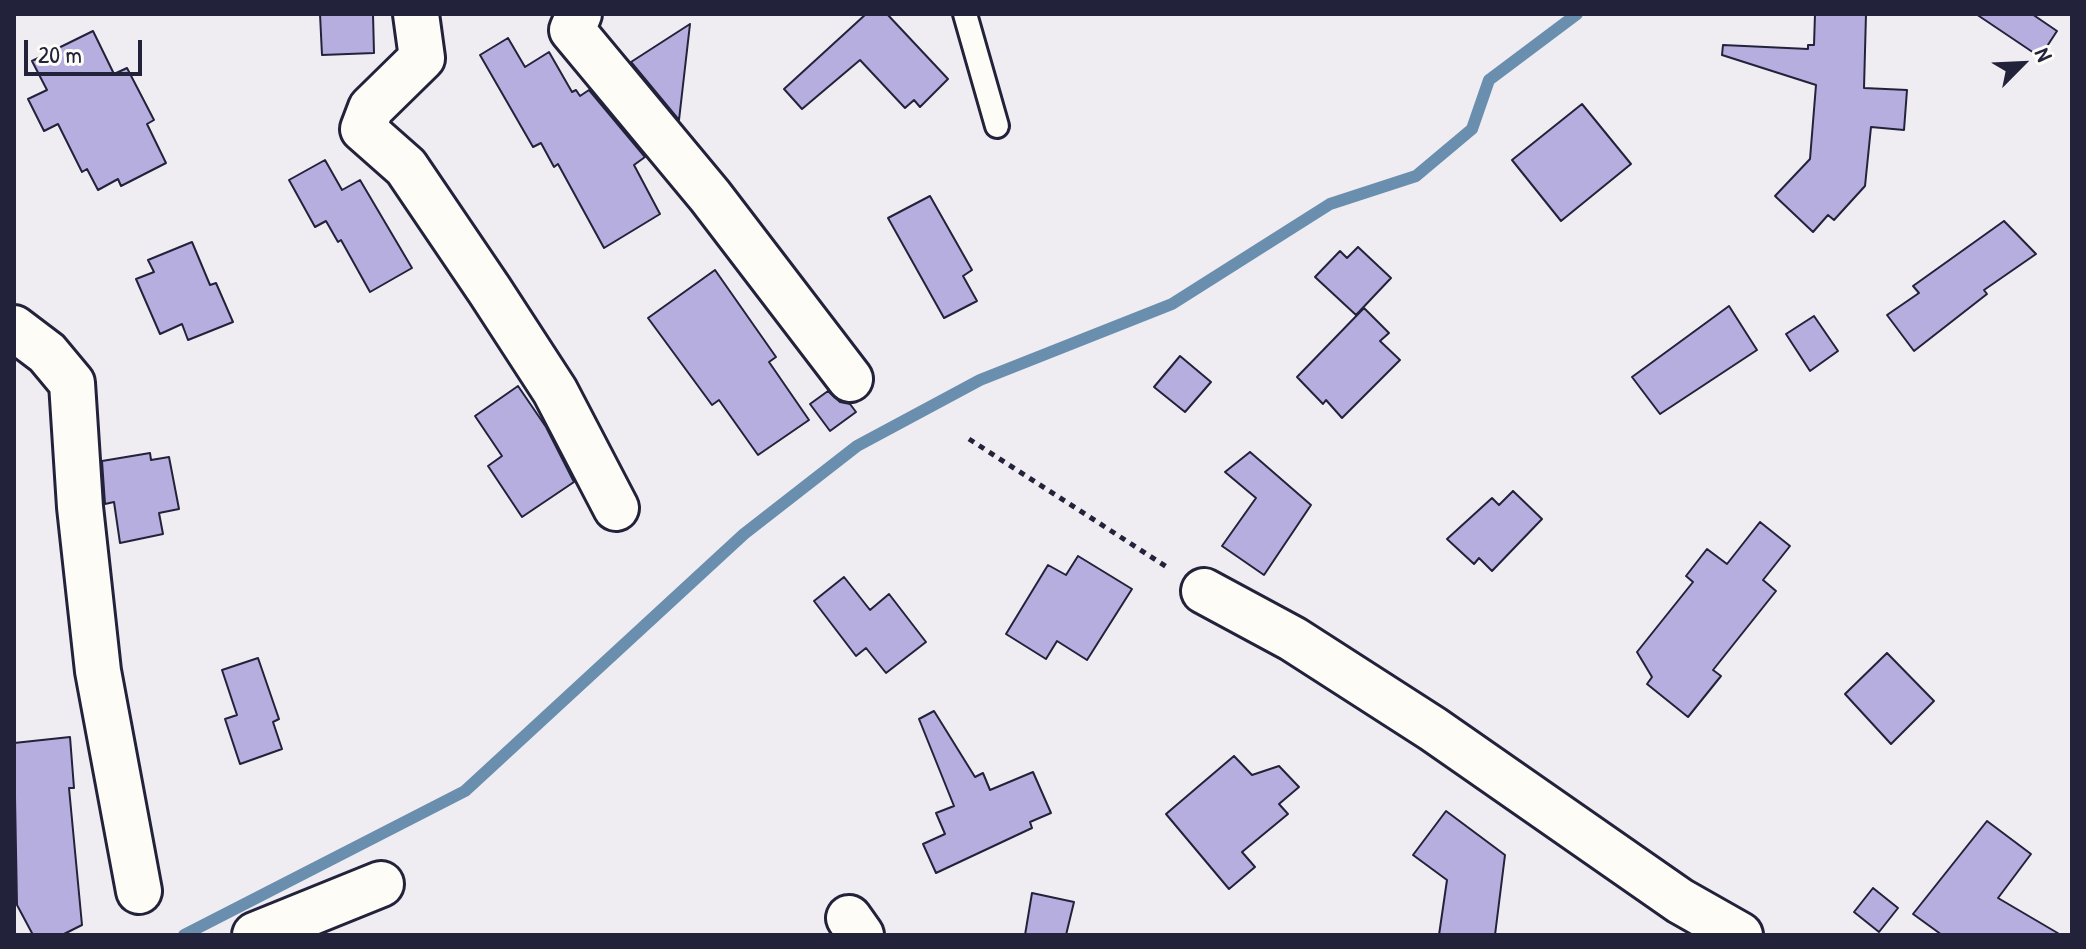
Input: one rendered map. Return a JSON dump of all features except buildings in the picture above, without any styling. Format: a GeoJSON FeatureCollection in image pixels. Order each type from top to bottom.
{"type":"FeatureCollection","features":[{"type":"Feature","properties":{"kind":"street"},"geometry":{"type":"LineString","coordinates":[[416,14],[422,58],[371,108],[363,129],[406,167],[490,291],[555,391],[616,508]]}},
{"type":"Feature","properties":{"kind":"street"},"geometry":{"type":"LineString","coordinates":[[579,14],[572,30],[710,196],[850,379]]}},
{"type":"Feature","properties":{"kind":"street"},"geometry":{"type":"LineString","coordinates":[[14,328],[47,353],[72,383],[80,507],[98,671],[139,891]]}},
{"type":"Feature","properties":{"kind":"street"},"geometry":{"type":"LineString","coordinates":[[1204,591],[1293,639],[1408,712],[1680,901],[1740,935]]}},
{"type":"Feature","properties":{"kind":"street"},"geometry":{"type":"LineString","coordinates":[[255,935],[381,884]]}},
{"type":"Feature","properties":{"kind":"lane"},"geometry":{"type":"LineString","coordinates":[[965,14],[997,126]]}},
{"type":"Feature","properties":{"kind":"path"},"geometry":{"type":"LineString","coordinates":[[969,439],[1204,591]]}},
{"type":"Feature","properties":{"kind":"waterway"},"geometry":{"type":"LineString","coordinates":[[184,935],[465,791],[744,534],[857,446],[980,380],[1172,304],[1330,204],[1416,176],[1472,129],[1489,80],[1577,14]]}}]}
